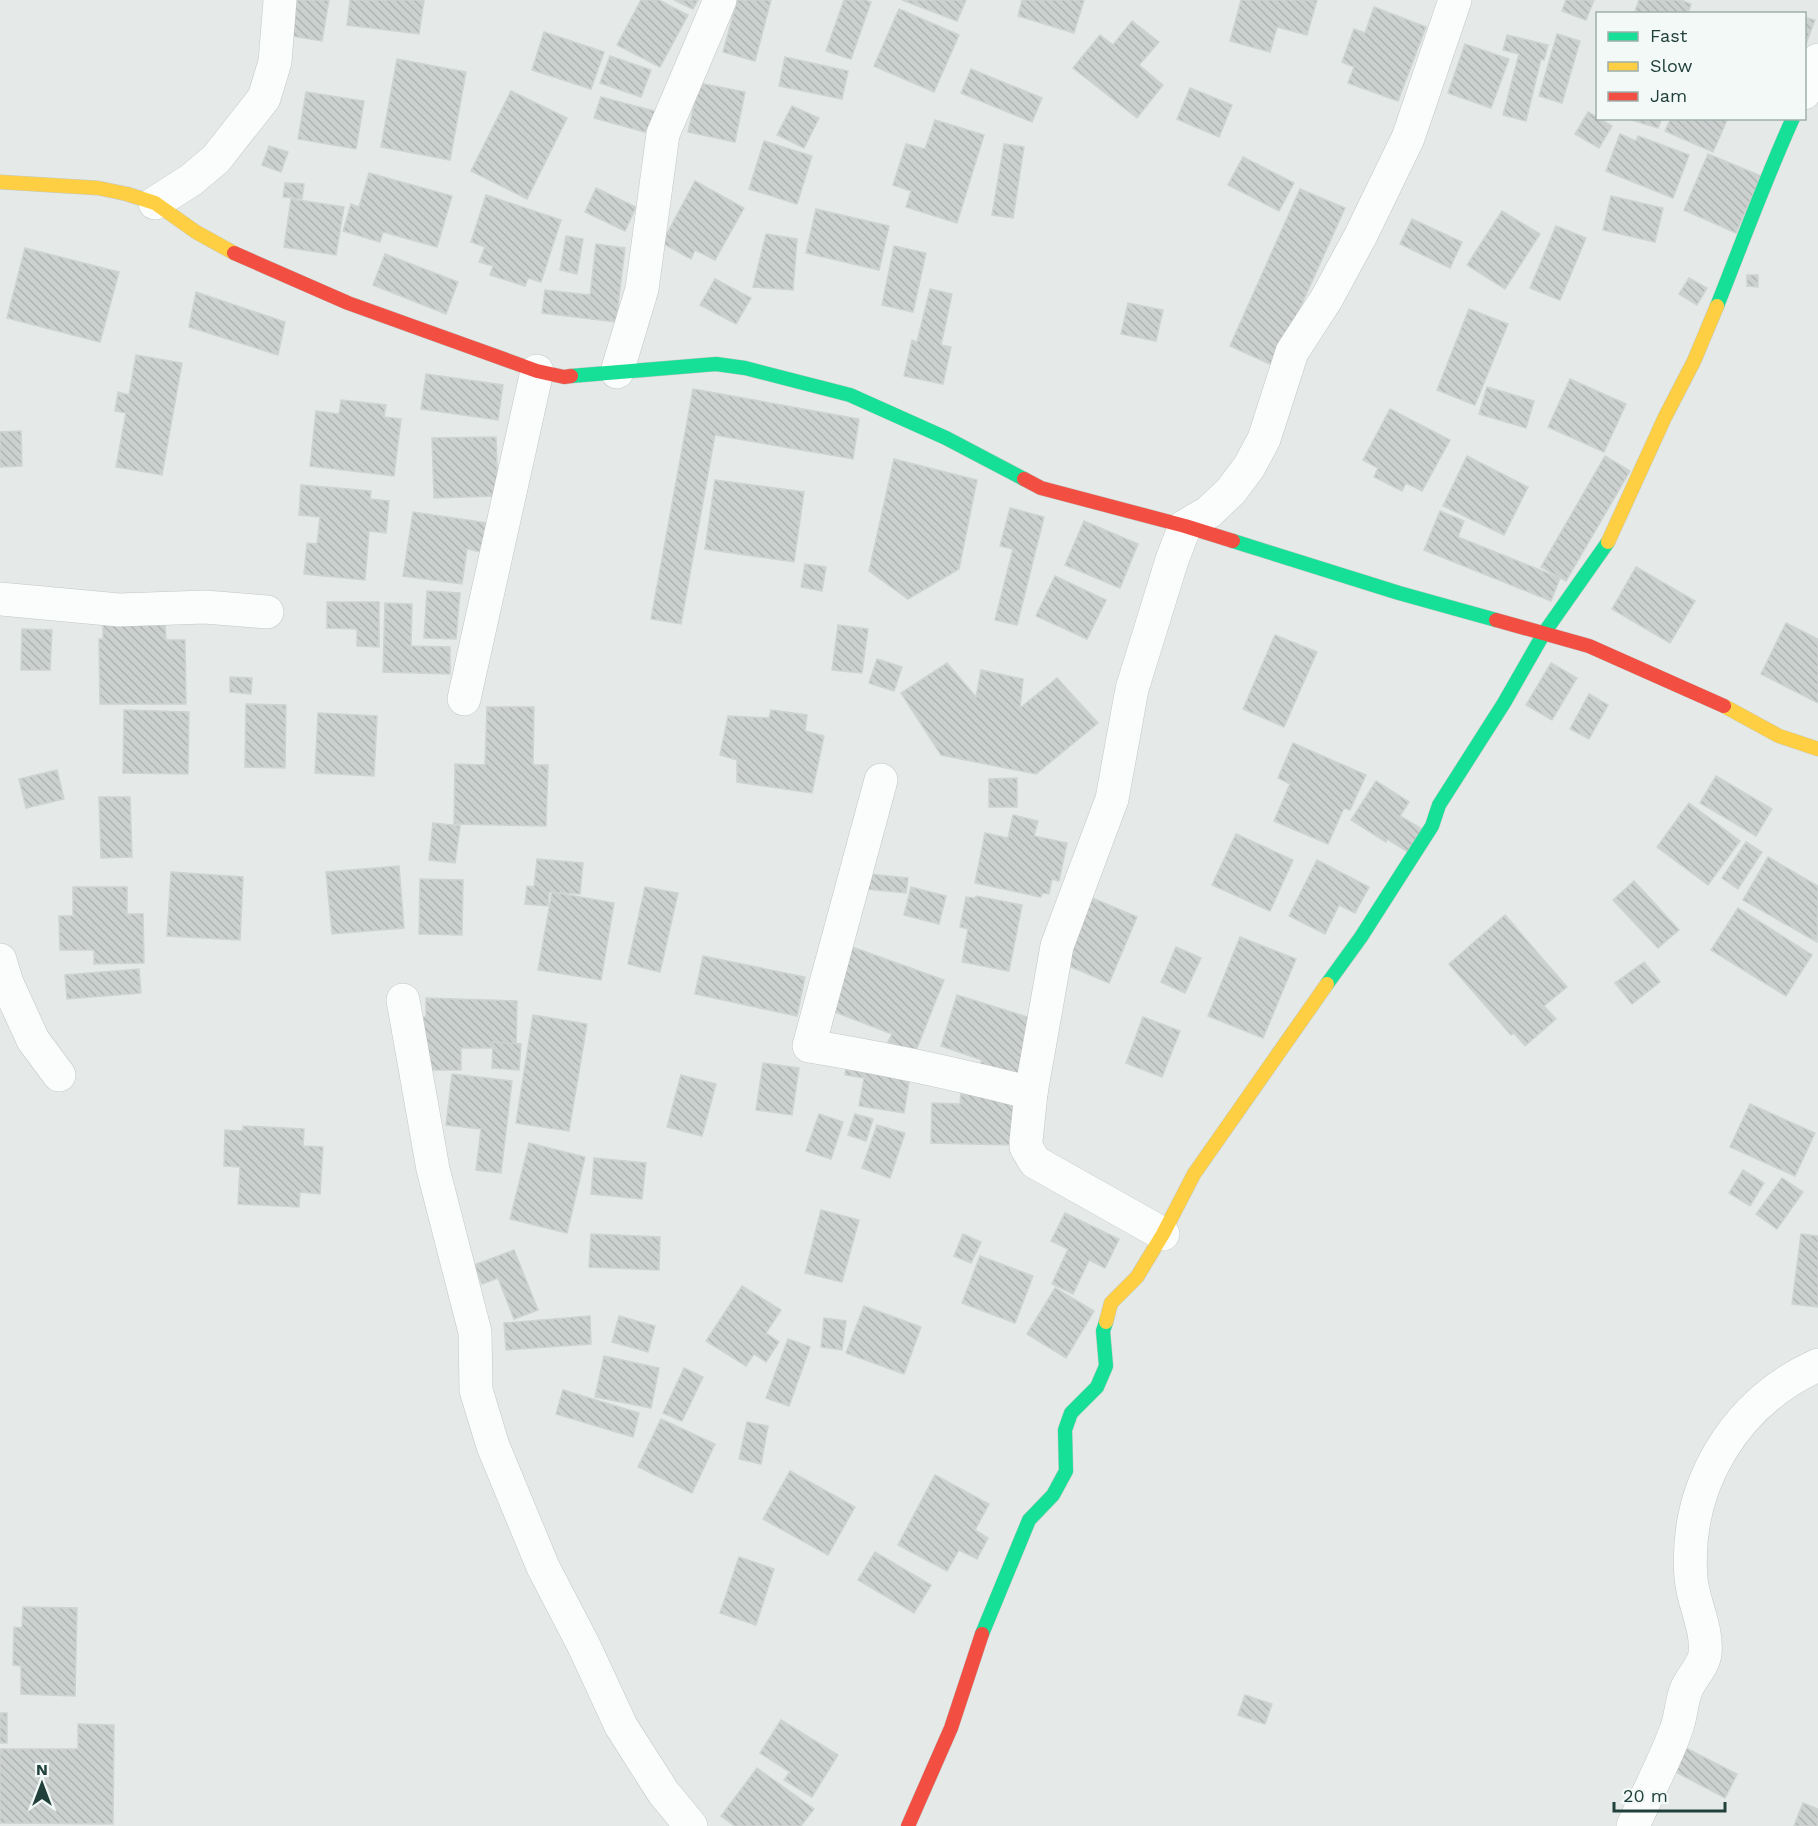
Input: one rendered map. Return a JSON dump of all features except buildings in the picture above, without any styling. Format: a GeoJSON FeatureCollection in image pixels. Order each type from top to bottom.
{"type":"FeatureCollection","features":[{"type":"Feature","properties":{"kind":"street"},"geometry":{"type":"LineString","coordinates":[[155,203],[191,180],[216,159],[264,98],[275,62],[280,0]]}},
{"type":"Feature","properties":{"kind":"street"},"geometry":{"type":"LineString","coordinates":[[617,372],[642,289],[663,134],[720,0]]}},
{"type":"Feature","properties":{"kind":"street"},"geometry":{"type":"LineString","coordinates":[[1163,1234],[1035,1162],[1026,1147],[1031,1093],[1057,946],[1112,799],[1132,689],[1172,560],[1185,526],[1209,512],[1232,491],[1249,467],[1264,439],[1292,352],[1327,298],[1361,235],[1408,138],[1455,0]]}},
{"type":"Feature","properties":{"kind":"street"},"geometry":{"type":"LineString","coordinates":[[1806,88],[1818,60]]}},
{"type":"Feature","properties":{"kind":"street"},"geometry":{"type":"LineString","coordinates":[[908,1826],[951,1728],[977,1646],[1029,1520],[1053,1495],[1066,1471],[1065,1430],[1071,1413],[1097,1387],[1106,1366],[1103,1331],[1111,1304],[1137,1277],[1163,1234],[1194,1174],[1361,937],[1432,826],[1439,805],[1545,633],[1605,547],[1665,417],[1694,361],[1756,210],[1767,174],[1792,120]]}},
{"type":"Feature","properties":{"kind":"street"},"geometry":{"type":"LineString","coordinates":[[0,182],[98,188],[128,194],[155,203],[196,232],[246,260],[348,303],[537,371],[564,377],[716,364],[745,368],[849,395],[946,438],[1041,488],[1185,526],[1399,593],[1589,646],[1737,712],[1779,736],[1818,749]]}},
{"type":"Feature","properties":{"kind":"street"},"geometry":{"type":"LineString","coordinates":[[464,699],[537,371]]}},
{"type":"Feature","properties":{"kind":"street"},"geometry":{"type":"LineString","coordinates":[[0,599],[119,610],[205,607],[267,612]]}},
{"type":"Feature","properties":{"kind":"street"},"geometry":{"type":"LineString","coordinates":[[881,780],[809,1046],[949,1072],[1031,1093]]}},
{"type":"Feature","properties":{"kind":"street"},"geometry":{"type":"LineString","coordinates":[[0,960],[7,983],[33,1040],[59,1075]]}},
{"type":"Feature","properties":{"kind":"street"},"geometry":{"type":"LineString","coordinates":[[403,1000],[433,1169],[475,1332],[476,1390],[493,1446],[543,1567],[584,1646],[621,1726],[663,1792],[691,1826]]}},
{"type":"Feature","properties":{"kind":"street"},"geometry":{"type":"LineString","coordinates":[[1633,1826],[1676,1730],[1686,1691],[1705,1657],[1705,1641],[1691,1579],[1692,1533],[1708,1472],[1720,1448],[1742,1421],[1771,1394],[1801,1373],[1818,1365]]}},
{"type":"Feature","properties":{"kind":"traffic: fast"},"geometry":{"type":"LineString","coordinates":[[1717,306],[1792,120]]}},
{"type":"Feature","properties":{"kind":"traffic: fast"},"geometry":{"type":"LineString","coordinates":[[571,376],[716,364],[745,368],[850,395],[946,438],[1024,479]]}},
{"type":"Feature","properties":{"kind":"traffic: fast"},"geometry":{"type":"LineString","coordinates":[[1233,541],[1399,593],[1496,620]]}},
{"type":"Feature","properties":{"kind":"traffic: fast"},"geometry":{"type":"LineString","coordinates":[[1327,984],[1361,937],[1432,826],[1439,805],[1504,703],[1544,633],[1608,542]]}},
{"type":"Feature","properties":{"kind":"traffic: fast"},"geometry":{"type":"LineString","coordinates":[[982,1634],[1029,1520],[1053,1495],[1066,1471],[1065,1430],[1071,1413],[1097,1387],[1106,1366],[1103,1331],[1106,1322]]}},
{"type":"Feature","properties":{"kind":"traffic: slow"},"geometry":{"type":"LineString","coordinates":[[0,182],[98,188],[127,194],[155,203],[196,232],[234,253]]}},
{"type":"Feature","properties":{"kind":"traffic: slow"},"geometry":{"type":"LineString","coordinates":[[1608,542],[1665,417],[1694,361],[1717,306]]}},
{"type":"Feature","properties":{"kind":"traffic: slow"},"geometry":{"type":"LineString","coordinates":[[1724,706],[1779,736],[1818,749]]}},
{"type":"Feature","properties":{"kind":"traffic: slow"},"geometry":{"type":"LineString","coordinates":[[1106,1322],[1111,1303],[1137,1277],[1163,1234],[1194,1174],[1327,984]]}},
{"type":"Feature","properties":{"kind":"traffic: jam"},"geometry":{"type":"LineString","coordinates":[[234,253],[348,303],[537,371],[564,377],[571,376]]}},
{"type":"Feature","properties":{"kind":"traffic: jam"},"geometry":{"type":"LineString","coordinates":[[1024,479],[1041,488],[1233,541]]}},
{"type":"Feature","properties":{"kind":"traffic: jam"},"geometry":{"type":"LineString","coordinates":[[1496,620],[1589,646],[1724,706]]}},
{"type":"Feature","properties":{"kind":"traffic: jam"},"geometry":{"type":"LineString","coordinates":[[908,1826],[951,1728],[982,1634]]}}]}
